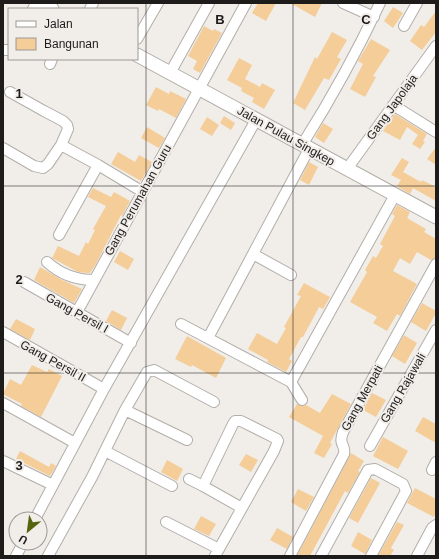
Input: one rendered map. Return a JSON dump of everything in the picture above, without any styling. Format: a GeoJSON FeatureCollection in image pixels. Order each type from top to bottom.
{"type":"FeatureCollection","features":[{"type":"Feature","properties":{"kind":"street"},"geometry":{"type":"LineString","coordinates":[[138,37],[158,3]]}},
{"type":"Feature","properties":{"kind":"street"},"geometry":{"type":"LineString","coordinates":[[170,73],[209,3]]}},
{"type":"Feature","properties":{"kind":"street","name":"Gang Perumahan Guru"},"geometry":{"type":"LineString","coordinates":[[77,312],[246,3]]}},
{"type":"Feature","properties":{"kind":"street"},"geometry":{"type":"LineString","coordinates":[[343,3],[374,17]]}},
{"type":"Feature","properties":{"kind":"street"},"geometry":{"type":"LineString","coordinates":[[208,338],[253,254],[305,147],[347,69],[380,3]]}},
{"type":"Feature","properties":{"kind":"street"},"geometry":{"type":"LineString","coordinates":[[404,26],[417,3]]}},
{"type":"Feature","properties":{"kind":"street","name":"Gang Japolaja"},"geometry":{"type":"LineString","coordinates":[[347,169],[436,46]]}},
{"type":"Feature","properties":{"kind":"street","name":"Jalan Pulau Singkep"},"geometry":{"type":"LineString","coordinates":[[138,56],[436,217]]}},
{"type":"Feature","properties":{"kind":"street"},"geometry":{"type":"LineString","coordinates":[[3,148],[34,166],[43,168],[48,164],[61,145],[68,129],[67,125],[63,121],[10,92]]}},
{"type":"Feature","properties":{"kind":"street"},"geometry":{"type":"LineString","coordinates":[[393,105],[436,132]]}},
{"type":"Feature","properties":{"kind":"street"},"geometry":{"type":"LineString","coordinates":[[39,511],[104,389],[258,121]]}},
{"type":"Feature","properties":{"kind":"street"},"geometry":{"type":"LineString","coordinates":[[61,145],[143,192]]}},
{"type":"Feature","properties":{"kind":"street"},"geometry":{"type":"LineString","coordinates":[[59,235],[98,165]]}},
{"type":"Feature","properties":{"kind":"street"},"geometry":{"type":"LineString","coordinates":[[291,382],[395,195]]}},
{"type":"Feature","properties":{"kind":"street"},"geometry":{"type":"LineString","coordinates":[[253,254],[291,274]]}},
{"type":"Feature","properties":{"kind":"street"},"geometry":{"type":"LineString","coordinates":[[47,262],[68,276],[86,280],[94,280]]}},
{"type":"Feature","properties":{"kind":"street","name":"Gang Merpati"},"geometry":{"type":"LineString","coordinates":[[290,556],[344,454],[345,451],[340,442],[343,432],[436,264]]}},
{"type":"Feature","properties":{"kind":"street","name":"Gang Persil I"},"geometry":{"type":"LineString","coordinates":[[24,282],[131,343]]}},
{"type":"Feature","properties":{"kind":"street"},"geometry":{"type":"LineString","coordinates":[[181,324],[291,382],[302,400]]}},
{"type":"Feature","properties":{"kind":"street","name":"Gang Rajawali"},"geometry":{"type":"LineString","coordinates":[[370,446],[436,330]]}},
{"type":"Feature","properties":{"kind":"street","name":"Gang Persil II"},"geometry":{"type":"LineString","coordinates":[[3,332],[104,389]]}},
{"type":"Feature","properties":{"kind":"street"},"geometry":{"type":"LineString","coordinates":[[48,556],[147,372],[154,370],[214,402]]}},
{"type":"Feature","properties":{"kind":"street"},"geometry":{"type":"LineString","coordinates":[[3,403],[76,443]]}},
{"type":"Feature","properties":{"kind":"street"},"geometry":{"type":"LineString","coordinates":[[126,410],[187,440]]}},
{"type":"Feature","properties":{"kind":"street"},"geometry":{"type":"LineString","coordinates":[[166,522],[217,552],[274,451],[278,442],[277,439],[241,421],[235,421],[202,486]]}},
{"type":"Feature","properties":{"kind":"street"},"geometry":{"type":"LineString","coordinates":[[105,451],[172,486]]}},
{"type":"Feature","properties":{"kind":"street"},"geometry":{"type":"LineString","coordinates":[[3,462],[53,486]]}},
{"type":"Feature","properties":{"kind":"street"},"geometry":{"type":"LineString","coordinates":[[322,556],[368,470],[375,469],[403,484],[406,491],[371,556]]}},
{"type":"Feature","properties":{"kind":"street"},"geometry":{"type":"LineString","coordinates":[[189,479],[242,508]]}},
{"type":"Feature","properties":{"kind":"street"},"geometry":{"type":"LineString","coordinates":[[417,556],[432,528],[436,525]]}},
{"type":"Feature","properties":{"kind":"building"},"geometry":{"type":"Polygon","coordinates":[[[258,3],[276,3],[266,21],[252,13],[258,3]]]}},
{"type":"Feature","properties":{"kind":"building"},"geometry":{"type":"Polygon","coordinates":[[[290,3],[322,3],[315,17],[290,3]]]}},
{"type":"Feature","properties":{"kind":"building"},"geometry":{"type":"Polygon","coordinates":[[[393,7],[403,13],[393,28],[384,21],[393,7]]]}},
{"type":"Feature","properties":{"kind":"building"},"geometry":{"type":"Polygon","coordinates":[[[436,11],[436,32],[422,50],[410,41],[421,25],[424,27],[436,11]]]}},
{"type":"Feature","properties":{"kind":"building"},"geometry":{"type":"Polygon","coordinates":[[[204,26],[213,31],[214,29],[222,33],[200,73],[193,69],[197,61],[188,56],[204,26]]]}},
{"type":"Feature","properties":{"kind":"building"},"geometry":{"type":"Polygon","coordinates":[[[332,32],[347,40],[337,57],[341,59],[329,80],[324,78],[305,110],[293,103],[315,57],[317,59],[332,32]]]}},
{"type":"Feature","properties":{"kind":"building"},"geometry":{"type":"Polygon","coordinates":[[[371,39],[390,50],[373,76],[376,77],[365,97],[350,89],[363,64],[358,61],[371,39]]]}},
{"type":"Feature","properties":{"kind":"building"},"geometry":{"type":"Polygon","coordinates":[[[239,58],[252,65],[245,79],[260,87],[262,83],[275,90],[264,109],[252,102],[254,98],[241,91],[242,88],[227,80],[239,58]]]}},
{"type":"Feature","properties":{"kind":"building"},"geometry":{"type":"Polygon","coordinates":[[[156,87],[169,94],[170,91],[186,99],[176,118],[159,109],[158,111],[146,105],[156,87]]]}},
{"type":"Feature","properties":{"kind":"building"},"geometry":{"type":"Polygon","coordinates":[[[395,114],[427,134],[423,141],[425,142],[420,149],[412,144],[418,135],[407,127],[400,140],[383,131],[395,114]]]}},
{"type":"Feature","properties":{"kind":"building"},"geometry":{"type":"Polygon","coordinates":[[[224,116],[235,123],[231,130],[220,123],[224,116]]]}},
{"type":"Feature","properties":{"kind":"building"},"geometry":{"type":"Polygon","coordinates":[[[207,117],[219,125],[212,136],[200,129],[207,117]]]}},
{"type":"Feature","properties":{"kind":"building"},"geometry":{"type":"Polygon","coordinates":[[[323,123],[333,129],[324,143],[315,137],[323,123]]]}},
{"type":"Feature","properties":{"kind":"building"},"geometry":{"type":"Polygon","coordinates":[[[147,127],[165,138],[159,148],[141,138],[147,127]]]}},
{"type":"Feature","properties":{"kind":"building"},"geometry":{"type":"Polygon","coordinates":[[[436,147],[436,165],[427,159],[436,147]]]}},
{"type":"Feature","properties":{"kind":"building"},"geometry":{"type":"Polygon","coordinates":[[[118,152],[135,162],[139,155],[152,162],[141,181],[111,164],[118,152]]]}},
{"type":"Feature","properties":{"kind":"building"},"geometry":{"type":"Polygon","coordinates":[[[402,158],[409,162],[403,172],[421,182],[422,180],[434,186],[436,189],[436,201],[413,188],[410,194],[397,186],[401,180],[391,175],[402,158]]]}},
{"type":"Feature","properties":{"kind":"building"},"geometry":{"type":"Polygon","coordinates":[[[309,162],[318,167],[309,185],[300,180],[309,162]]]}},
{"type":"Feature","properties":{"kind":"building"},"geometry":{"type":"Polygon","coordinates":[[[93,188],[111,197],[114,192],[130,201],[90,273],[78,272],[52,258],[58,246],[79,256],[86,242],[88,244],[95,230],[93,229],[106,206],[88,197],[93,188]]]}},
{"type":"Feature","properties":{"kind":"building"},"geometry":{"type":"Polygon","coordinates":[[[397,205],[410,212],[407,218],[426,229],[424,232],[436,239],[436,258],[431,260],[417,252],[410,264],[400,258],[393,271],[417,284],[400,316],[397,314],[387,331],[373,323],[377,317],[350,302],[367,272],[365,270],[373,256],[376,258],[383,246],[380,244],[395,216],[392,214],[397,205]]]}},
{"type":"Feature","properties":{"kind":"building"},"geometry":{"type":"Polygon","coordinates":[[[120,251],[134,259],[128,270],[114,262],[120,251]]]}},
{"type":"Feature","properties":{"kind":"building"},"geometry":{"type":"Polygon","coordinates":[[[40,267],[60,279],[82,289],[74,303],[34,280],[40,267]]]}},
{"type":"Feature","properties":{"kind":"building"},"geometry":{"type":"Polygon","coordinates":[[[304,283],[330,297],[323,309],[319,307],[303,337],[301,337],[289,359],[292,361],[286,372],[267,362],[268,360],[248,349],[257,333],[277,344],[286,328],[284,327],[301,296],[297,295],[304,283]]]}},
{"type":"Feature","properties":{"kind":"building"},"geometry":{"type":"Polygon","coordinates":[[[422,303],[436,311],[426,331],[411,322],[422,303]]]}},
{"type":"Feature","properties":{"kind":"building"},"geometry":{"type":"Polygon","coordinates":[[[112,310],[127,318],[121,330],[106,321],[112,310]]]}},
{"type":"Feature","properties":{"kind":"building"},"geometry":{"type":"Polygon","coordinates":[[[16,319],[35,329],[30,340],[10,329],[16,319]]]}},
{"type":"Feature","properties":{"kind":"building"},"geometry":{"type":"Polygon","coordinates":[[[404,335],[417,343],[405,364],[392,356],[404,335]]]}},
{"type":"Feature","properties":{"kind":"building"},"geometry":{"type":"Polygon","coordinates":[[[187,336],[226,358],[216,378],[192,365],[191,367],[175,359],[187,336]]]}},
{"type":"Feature","properties":{"kind":"building"},"geometry":{"type":"Polygon","coordinates":[[[32,365],[47,372],[49,369],[62,376],[41,417],[21,406],[22,404],[3,394],[10,379],[21,385],[32,365]]]}},
{"type":"Feature","properties":{"kind":"building"},"geometry":{"type":"Polygon","coordinates":[[[372,393],[386,400],[376,417],[363,410],[372,393]]]}},
{"type":"Feature","properties":{"kind":"building"},"geometry":{"type":"Polygon","coordinates":[[[332,394],[351,404],[330,443],[332,444],[324,458],[314,453],[323,436],[289,417],[297,404],[302,406],[306,405],[320,413],[332,394]]]}},
{"type":"Feature","properties":{"kind":"building"},"geometry":{"type":"Polygon","coordinates":[[[423,417],[436,424],[436,443],[415,431],[423,417]]]}},
{"type":"Feature","properties":{"kind":"building"},"geometry":{"type":"Polygon","coordinates":[[[383,437],[408,451],[398,469],[373,456],[383,437]]]}},
{"type":"Feature","properties":{"kind":"building"},"geometry":{"type":"Polygon","coordinates":[[[20,451],[49,467],[51,463],[56,466],[50,476],[16,459],[20,451]]]}},
{"type":"Feature","properties":{"kind":"building"},"geometry":{"type":"Polygon","coordinates":[[[351,453],[364,461],[358,471],[360,472],[348,493],[345,491],[310,556],[297,556],[351,453]]]}},
{"type":"Feature","properties":{"kind":"building"},"geometry":{"type":"Polygon","coordinates":[[[246,454],[258,460],[251,472],[239,465],[246,454]]]}},
{"type":"Feature","properties":{"kind":"building"},"geometry":{"type":"Polygon","coordinates":[[[167,460],[183,469],[177,481],[161,472],[167,460]]]}},
{"type":"Feature","properties":{"kind":"building"},"geometry":{"type":"Polygon","coordinates":[[[371,478],[380,483],[358,523],[349,518],[371,478]]]}},
{"type":"Feature","properties":{"kind":"building"},"geometry":{"type":"Polygon","coordinates":[[[415,488],[436,499],[436,512],[434,517],[407,503],[415,488]]]}},
{"type":"Feature","properties":{"kind":"building"},"geometry":{"type":"Polygon","coordinates":[[[298,489],[314,497],[306,511],[291,502],[298,489]]]}},
{"type":"Feature","properties":{"kind":"building"},"geometry":{"type":"Polygon","coordinates":[[[201,516],[216,524],[209,536],[194,529],[201,516]]]}},
{"type":"Feature","properties":{"kind":"building"},"geometry":{"type":"Polygon","coordinates":[[[397,522],[404,525],[391,548],[394,550],[390,556],[378,556],[397,522]]]}},
{"type":"Feature","properties":{"kind":"building"},"geometry":{"type":"Polygon","coordinates":[[[277,528],[293,537],[287,549],[270,540],[277,528]]]}},
{"type":"Feature","properties":{"kind":"building"},"geometry":{"type":"Polygon","coordinates":[[[358,532],[372,540],[365,554],[351,546],[358,532]]]}}]}
